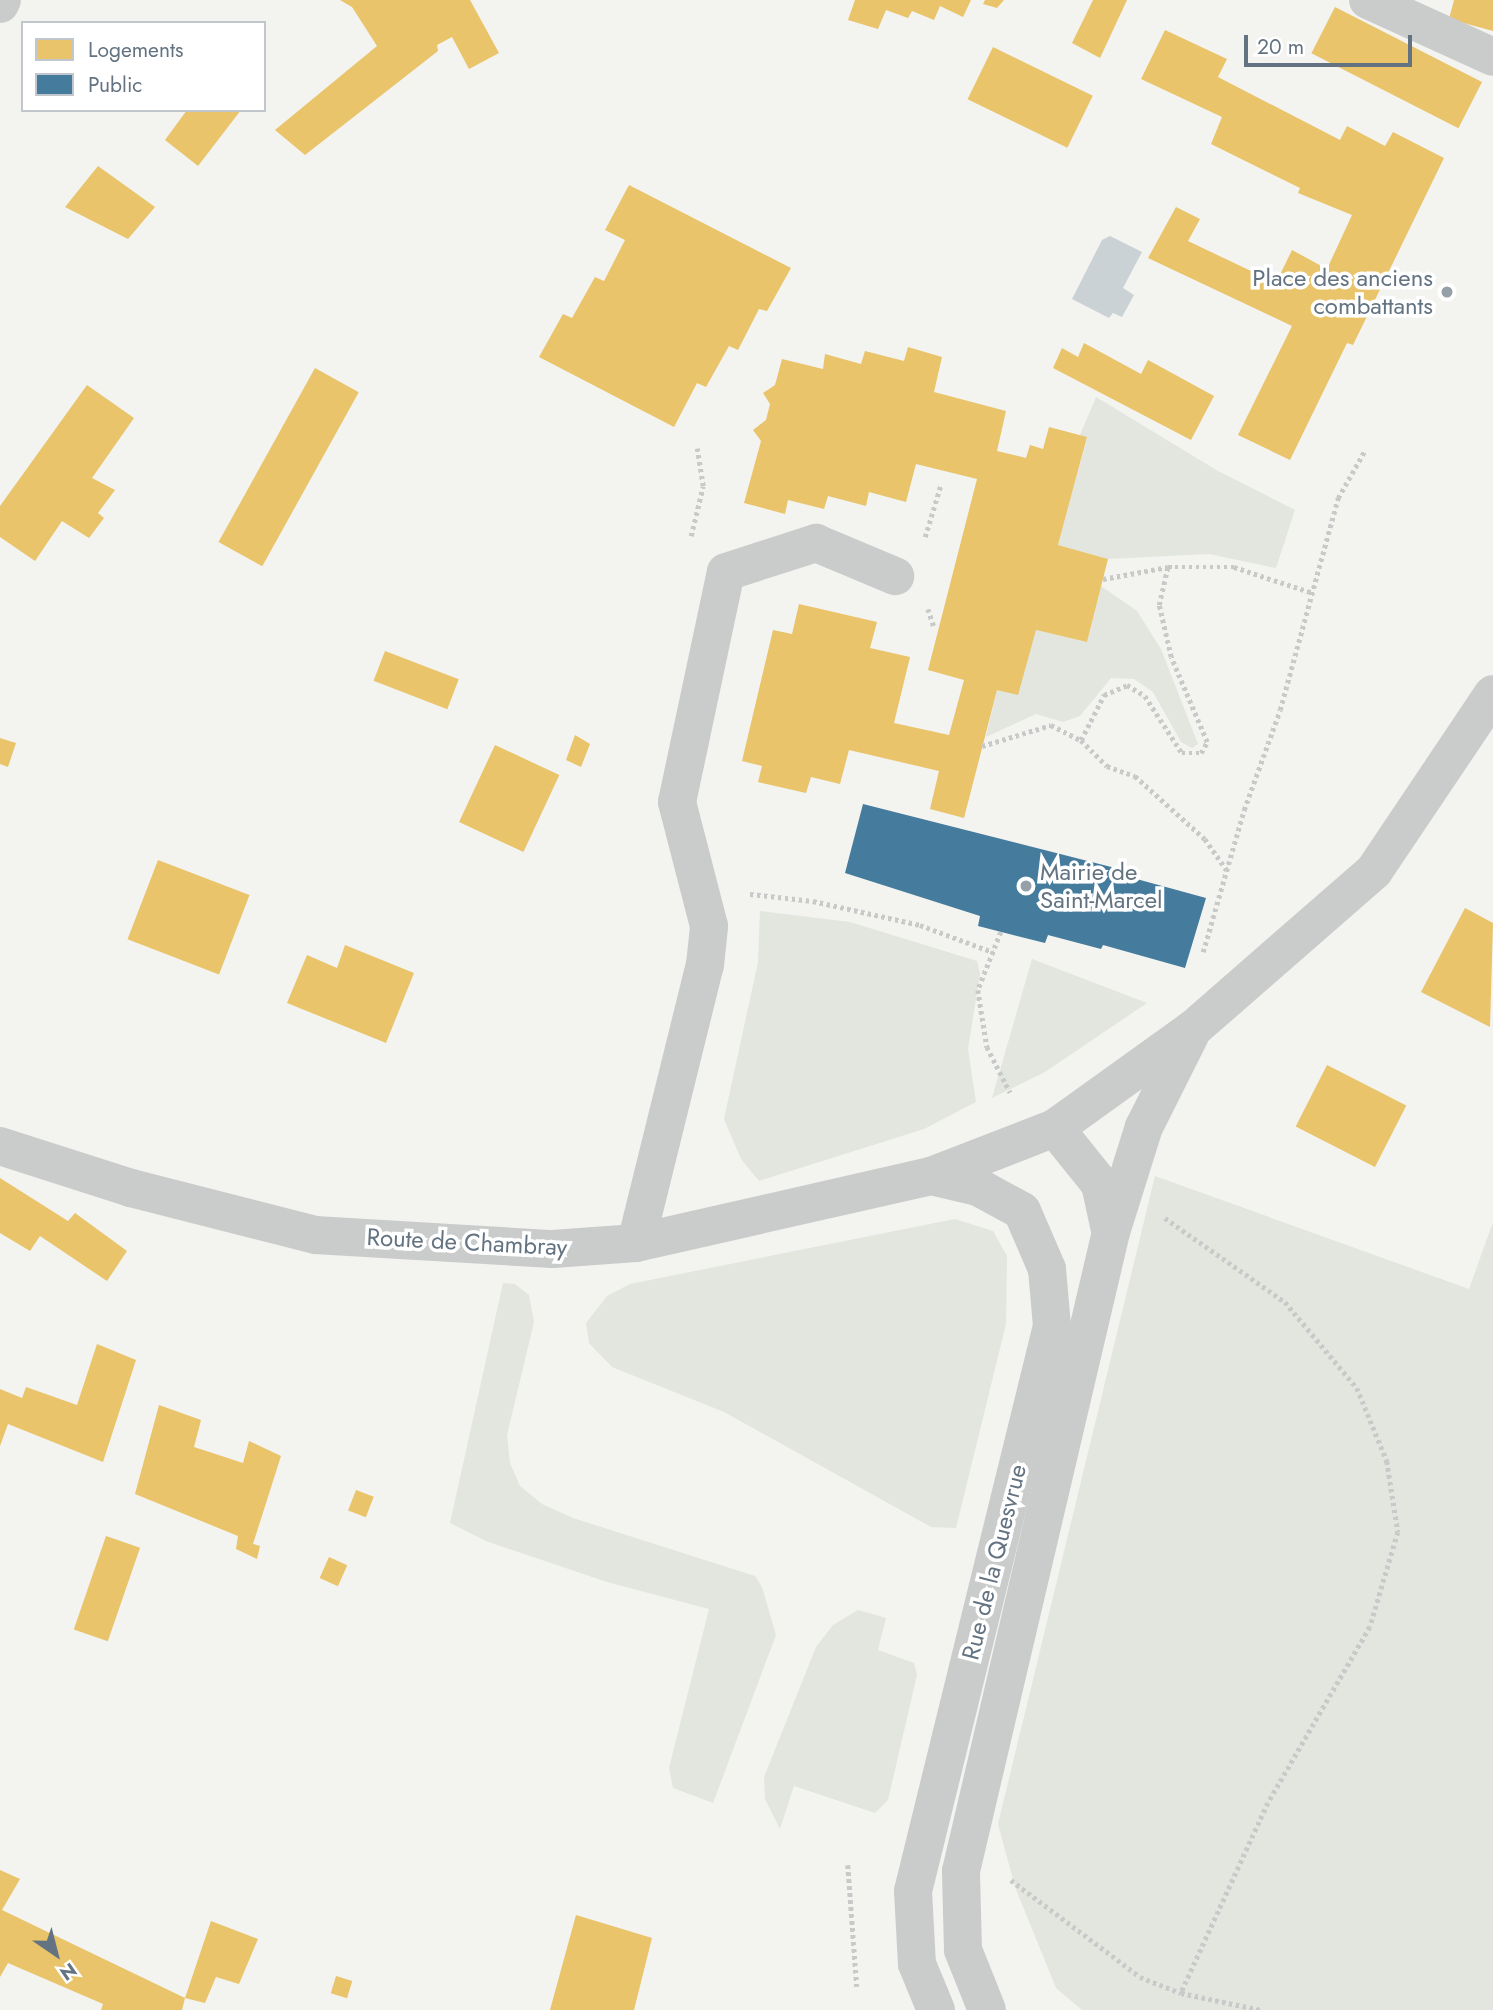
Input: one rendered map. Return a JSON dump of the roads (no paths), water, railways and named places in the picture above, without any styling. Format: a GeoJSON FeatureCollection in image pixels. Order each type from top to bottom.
{"type":"FeatureCollection","features":[{"type":"Feature","properties":{"kind":"street"},"geometry":{"type":"LineString","coordinates":[[1368,0],[1493,57]]}},
{"type":"Feature","properties":{"kind":"street"},"geometry":{"type":"LineString","coordinates":[[636,1242],[705,965],[709,926],[677,802],[726,572],[816,543],[895,576]]}},
{"type":"Feature","properties":{"kind":"street"},"geometry":{"type":"LineString","coordinates":[[1044,1133],[1193,1030],[1374,871],[1493,694]]}},
{"type":"Feature","properties":{"kind":"street","name":"Rue de la Quesvrue"},"geometry":{"type":"LineString","coordinates":[[987,2010],[963,1950],[961,1871],[1111,1233],[1144,1127],[1193,1030]]}},
{"type":"Feature","properties":{"kind":"street","name":"Route de Chambray"},"geometry":{"type":"LineString","coordinates":[[0,1146],[131,1188],[315,1235],[553,1249],[636,1242],[931,1176],[1044,1133]]}},
{"type":"Feature","properties":{"kind":"street","name":"Rue de la Quesvrue"},"geometry":{"type":"LineString","coordinates":[[1044,1133],[1100,1184],[1111,1233]]}},
{"type":"Feature","properties":{"kind":"street","name":"Rue de la Quesvrue"},"geometry":{"type":"LineString","coordinates":[[931,1176],[978,1187],[1022,1211],[1047,1269],[1052,1326],[914,1891],[917,1964],[936,2010]]}},
{"type":"Feature","properties":{"kind":"place","name":"Place des anciens combattants"},"geometry":{"type":"Point","coordinates":[1447,292]}},
{"type":"Feature","properties":{"kind":"place","name":"Mairie de Saint-Marcel"},"geometry":{"type":"Point","coordinates":[1026,886]}}]}
